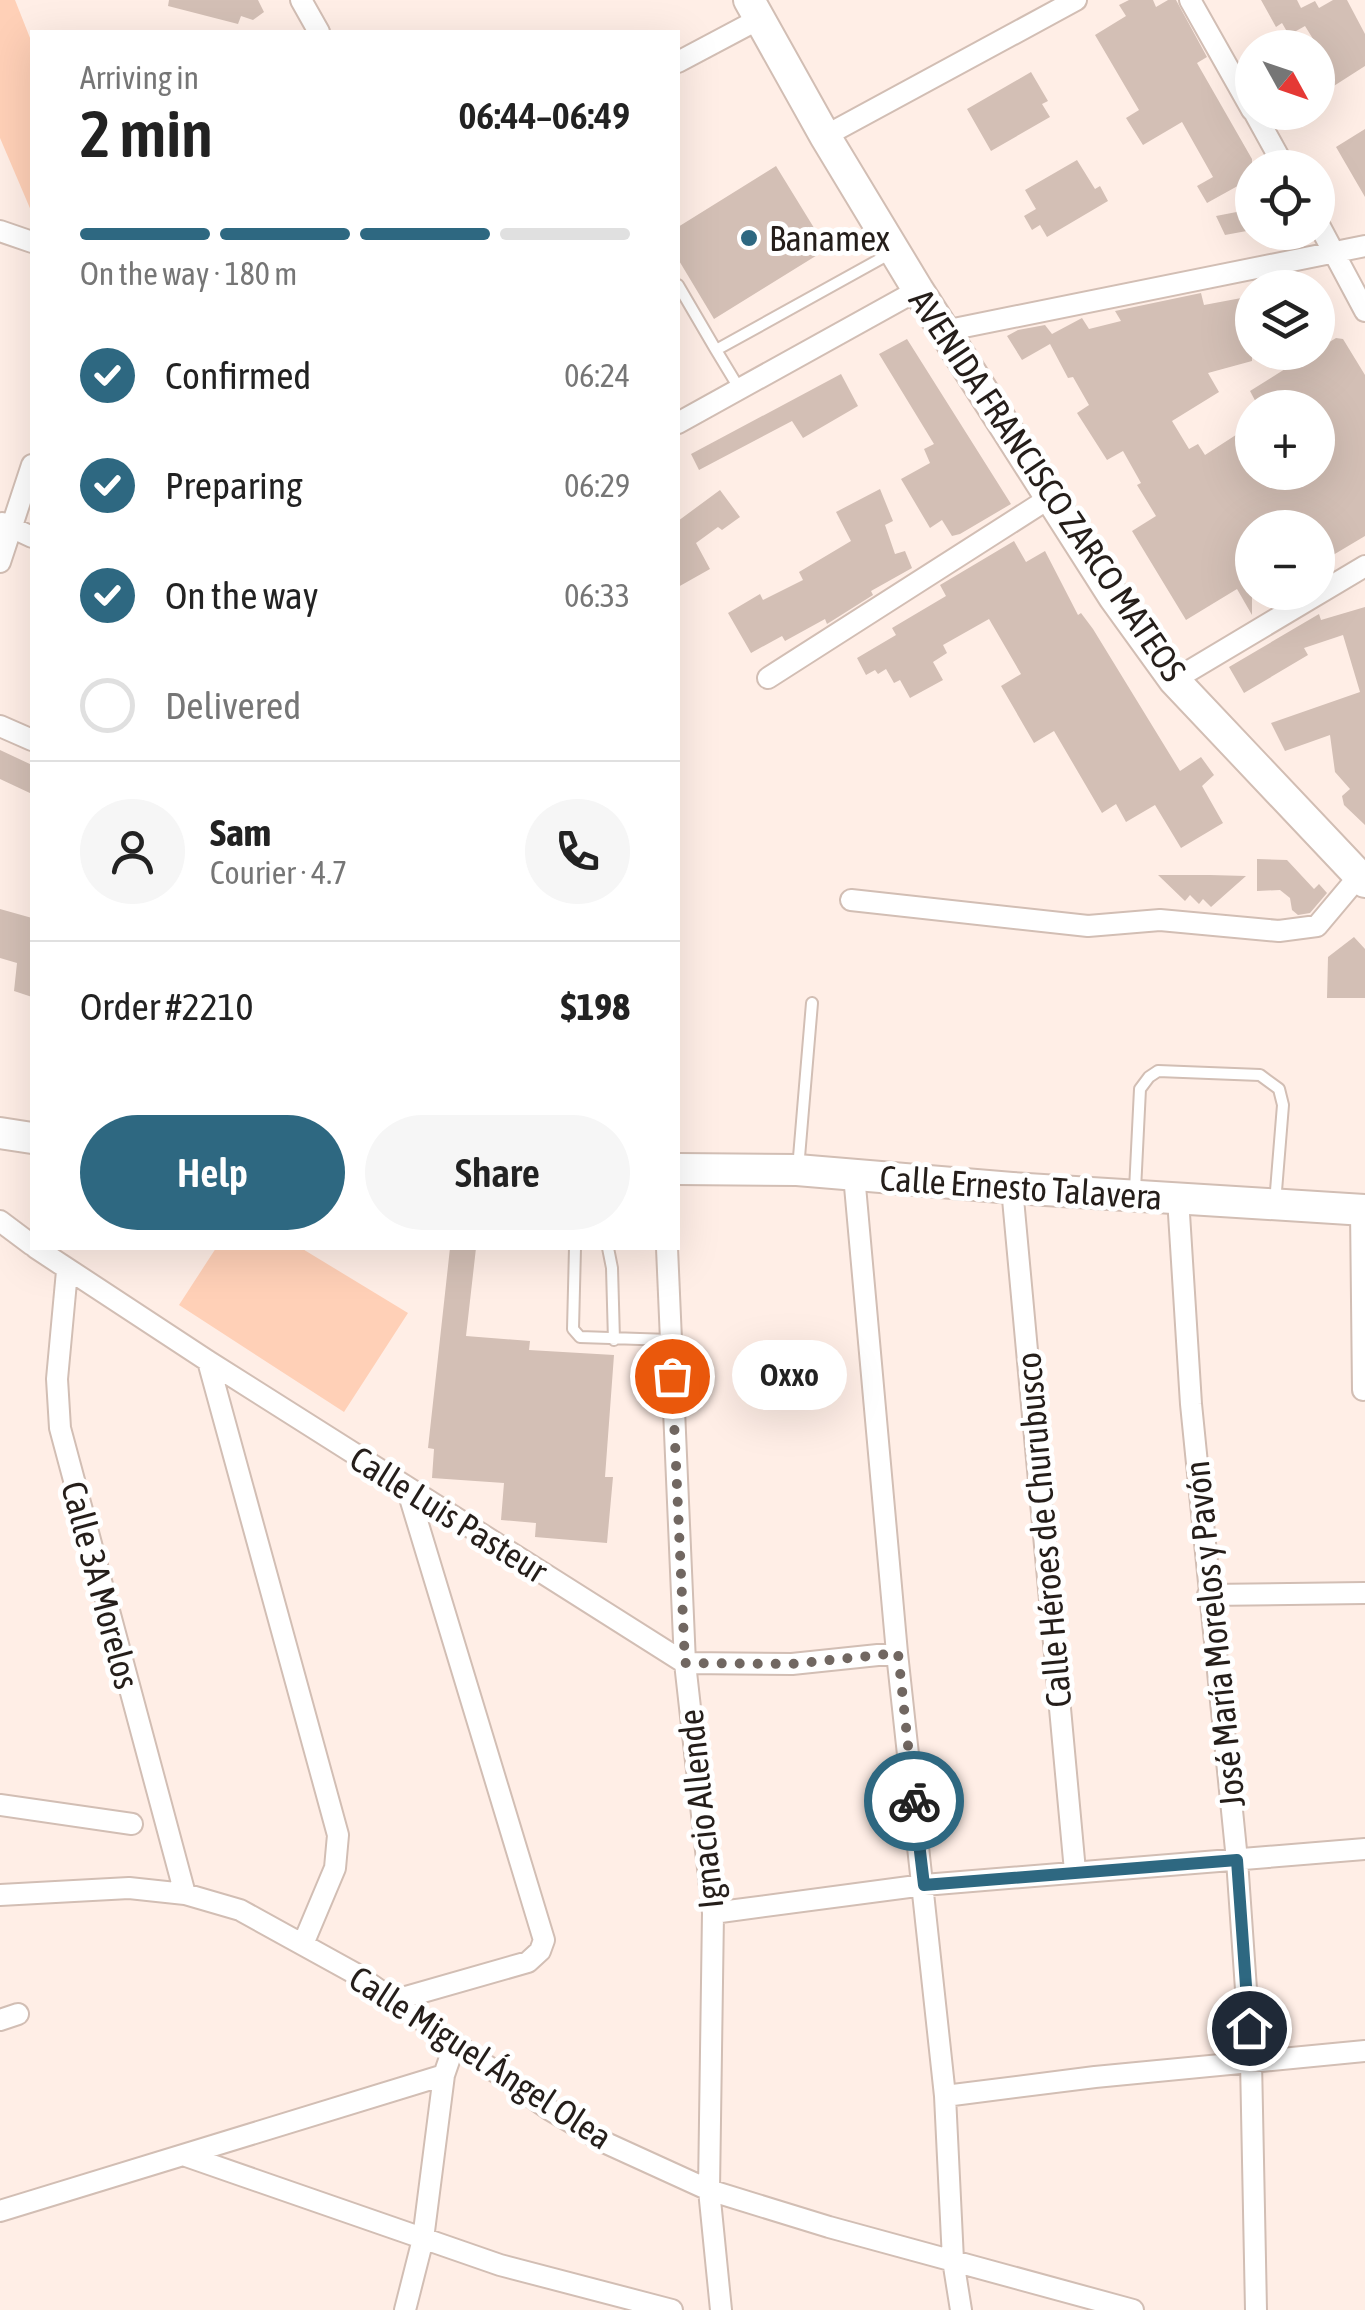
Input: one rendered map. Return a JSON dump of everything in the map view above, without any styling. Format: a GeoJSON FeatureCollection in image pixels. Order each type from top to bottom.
{"type":"FeatureCollection","features":[{"type":"Feature","properties":{"kind":"main road","name":"AVENIDA FRANCISCO ZARCO MATEOS"},"geometry":{"type":"LineString","coordinates":[[754,9],[824,136],[894,251],[1114,597],[1174,680],[1362,879]]}},
{"type":"Feature","properties":{"kind":"main road"},"geometry":{"type":"LineString","coordinates":[[0,1134],[30,1138]]}},
{"type":"Feature","properties":{"kind":"main road","name":"Calle Ernesto Talavera"},"geometry":{"type":"LineString","coordinates":[[680,1169],[798,1170],[1363,1210]]}},
{"type":"Feature","properties":{"kind":"street"},"geometry":{"type":"LineString","coordinates":[[301,0],[317,30]]}},
{"type":"Feature","properties":{"kind":"street"},"geometry":{"type":"LineString","coordinates":[[824,136],[1076,0]]}},
{"type":"Feature","properties":{"kind":"street"},"geometry":{"type":"LineString","coordinates":[[1190,0],[1235,79]]}},
{"type":"Feature","properties":{"kind":"street"},"geometry":{"type":"LineString","coordinates":[[680,61],[754,9]]}},
{"type":"Feature","properties":{"kind":"street"},"geometry":{"type":"LineString","coordinates":[[0,231],[30,241]]}},
{"type":"Feature","properties":{"kind":"street"},"geometry":{"type":"LineString","coordinates":[[944,331],[1365,246]]}},
{"type":"Feature","properties":{"kind":"street"},"geometry":{"type":"LineString","coordinates":[[1333,251],[1365,311]]}},
{"type":"Feature","properties":{"kind":"street"},"geometry":{"type":"LineString","coordinates":[[680,422],[918,290]]}},
{"type":"Feature","properties":{"kind":"street"},"geometry":{"type":"LineString","coordinates":[[0,562],[6,525],[30,470]]}},
{"type":"Feature","properties":{"kind":"street"},"geometry":{"type":"LineString","coordinates":[[768,678],[1051,497]]}},
{"type":"Feature","properties":{"kind":"street"},"geometry":{"type":"LineString","coordinates":[[6,525],[30,536]]}},
{"type":"Feature","properties":{"kind":"street"},"geometry":{"type":"LineString","coordinates":[[1174,680],[1365,566]]}},
{"type":"Feature","properties":{"kind":"street"},"geometry":{"type":"LineString","coordinates":[[0,726],[30,739]]}},
{"type":"Feature","properties":{"kind":"street"},"geometry":{"type":"LineString","coordinates":[[851,900],[1088,926],[1160,920],[1279,931],[1318,926],[1362,879]]}},
{"type":"Feature","properties":{"kind":"street"},"geometry":{"type":"LineString","coordinates":[[854,1175],[898,1653],[945,2096],[953,2260],[961,2310]]}},
{"type":"Feature","properties":{"kind":"street","name":"Calle Héroes de Churubusco"},"geometry":{"type":"LineString","coordinates":[[1012,1188],[1074,1871]]}},
{"type":"Feature","properties":{"kind":"street","name":"José María Morelos y Pavón"},"geometry":{"type":"LineString","coordinates":[[1178,1198],[1191,1404],[1237,1860],[1251,2061],[1256,2310]]}},
{"type":"Feature","properties":{"kind":"street"},"geometry":{"type":"LineString","coordinates":[[1363,1210],[1363,1390]]}},
{"type":"Feature","properties":{"kind":"street","name":"Calle Luis Pasteur"},"geometry":{"type":"LineString","coordinates":[[0,1221],[30,1243]]}},
{"type":"Feature","properties":{"kind":"street","name":"Calle Luis Pasteur"},"geometry":{"type":"LineString","coordinates":[[39,1250],[685,1663]]}},
{"type":"Feature","properties":{"kind":"street","name":"Ignacio Allende"},"geometry":{"type":"LineString","coordinates":[[667,1250],[685,1663],[712,1913],[709,2190],[720,2310]]}},
{"type":"Feature","properties":{"kind":"street","name":"Calle 3A Morelos"},"geometry":{"type":"LineString","coordinates":[[67,1271],[57,1379],[60,1428],[184,1894]]}},
{"type":"Feature","properties":{"kind":"street"},"geometry":{"type":"LineString","coordinates":[[208,1361],[338,1835],[334,1868],[303,1944]]}},
{"type":"Feature","properties":{"kind":"street"},"geometry":{"type":"LineString","coordinates":[[395,2000],[528,1962],[544,1940],[407,1488]]}},
{"type":"Feature","properties":{"kind":"street"},"geometry":{"type":"LineString","coordinates":[[1208,1594],[1365,1594]]}},
{"type":"Feature","properties":{"kind":"street"},"geometry":{"type":"LineString","coordinates":[[685,1663],[792,1664],[898,1653]]}},
{"type":"Feature","properties":{"kind":"street"},"geometry":{"type":"LineString","coordinates":[[0,1805],[132,1824]]}},
{"type":"Feature","properties":{"kind":"street"},"geometry":{"type":"LineString","coordinates":[[712,1913],[924,1885],[1365,1849]]}},
{"type":"Feature","properties":{"kind":"street","name":"Calle Miguel Ángel Olea"},"geometry":{"type":"LineString","coordinates":[[0,1895],[130,1888],[184,1894],[240,1910],[395,2000],[454,2046],[550,2110],[606,2143],[709,2190],[828,2227],[1133,2310]]}},
{"type":"Feature","properties":{"kind":"street"},"geometry":{"type":"LineString","coordinates":[[405,2310],[423,2239],[444,2075],[454,2046]]}},
{"type":"Feature","properties":{"kind":"street"},"geometry":{"type":"LineString","coordinates":[[945,2096],[1365,2050]]}},
{"type":"Feature","properties":{"kind":"street"},"geometry":{"type":"LineString","coordinates":[[0,2211],[444,2075]]}},
{"type":"Feature","properties":{"kind":"street"},"geometry":{"type":"LineString","coordinates":[[186,2156],[500,2265],[672,2310]]}},
{"type":"Feature","properties":{"kind":"lane"},"geometry":{"type":"LineString","coordinates":[[716,350],[894,251]]}},
{"type":"Feature","properties":{"kind":"lane"},"geometry":{"type":"LineString","coordinates":[[680,288],[739,388]]}},
{"type":"Feature","properties":{"kind":"lane"},"geometry":{"type":"LineString","coordinates":[[798,1170],[812,1003]]}},
{"type":"Feature","properties":{"kind":"lane"},"geometry":{"type":"LineString","coordinates":[[1134,1196],[1140,1089],[1148,1077],[1158,1071],[1260,1074],[1279,1089],[1283,1105],[1274,1204]]}},
{"type":"Feature","properties":{"kind":"lane"},"geometry":{"type":"LineString","coordinates":[[574,1250],[573,1329],[584,1340],[670,1340]]}},
{"type":"Feature","properties":{"kind":"lane"},"geometry":{"type":"LineString","coordinates":[[608,1250],[614,1340]]}},
{"type":"Feature","properties":{"kind":"shaded area"},"geometry":{"type":"Polygon","coordinates":[[[0,0],[15,0],[30,38],[30,208],[0,138],[0,0]]]}},
{"type":"Feature","properties":{"kind":"shaded area"},"geometry":{"type":"Polygon","coordinates":[[[215,1250],[304,1250],[408,1313],[344,1412],[179,1305],[215,1250]]]}},
{"type":"Feature","properties":{"kind":"building"},"geometry":{"type":"Polygon","coordinates":[[[169,0],[258,0],[264,12],[253,20],[241,16],[238,24],[168,6],[169,0]]]}},
{"type":"Feature","properties":{"kind":"building"},"geometry":{"type":"Polygon","coordinates":[[[1129,0],[1153,0],[1156,7],[1176,0],[1207,57],[1197,63],[1247,150],[1235,150],[1235,187],[1207,203],[1197,186],[1213,177],[1182,122],[1143,145],[1126,118],[1139,110],[1095,35],[1126,16],[1119,5],[1129,0]]]}},
{"type":"Feature","properties":{"kind":"building"},"geometry":{"type":"Polygon","coordinates":[[[1261,0],[1297,0],[1301,8],[1315,1],[1319,8],[1333,0],[1347,0],[1365,34],[1365,66],[1335,85],[1335,30],[1307,30],[1305,26],[1286,30],[1282,23],[1276,27],[1261,0]]]}},
{"type":"Feature","properties":{"kind":"building"},"geometry":{"type":"Polygon","coordinates":[[[1031,72],[1048,101],[1042,104],[1050,117],[991,151],[967,109],[1031,72]]]}},
{"type":"Feature","properties":{"kind":"building"},"geometry":{"type":"Polygon","coordinates":[[[1365,129],[1365,197],[1336,147],[1365,129]]]}},
{"type":"Feature","properties":{"kind":"building"},"geometry":{"type":"Polygon","coordinates":[[[1077,160],[1095,189],[1100,186],[1108,201],[1047,237],[1040,225],[1032,230],[1024,216],[1036,209],[1025,190],[1077,160]]]}},
{"type":"Feature","properties":{"kind":"building","name":"Banamex"},"geometry":{"type":"Polygon","coordinates":[[[776,166],[827,249],[714,319],[680,262],[680,226],[776,166]]]}},
{"type":"Feature","properties":{"kind":"building"},"geometry":{"type":"Polygon","coordinates":[[[1235,212],[1235,233],[1225,235],[1216,216],[1235,212]]]}},
{"type":"Feature","properties":{"kind":"building"},"geometry":{"type":"Polygon","coordinates":[[[1201,293],[1204,305],[1235,299],[1235,366],[1208,373],[1219,392],[1172,421],[1189,449],[1198,444],[1205,455],[1235,436],[1235,490],[1335,490],[1335,390],[1252,390],[1283,370],[1335,370],[1335,339],[1343,339],[1365,375],[1365,536],[1335,554],[1335,510],[1235,510],[1235,590],[1186,620],[1132,531],[1156,516],[1123,451],[1107,460],[1077,413],[1089,405],[1073,377],[1068,378],[1050,344],[1022,360],[1007,336],[1045,325],[1052,334],[1082,318],[1089,329],[1121,321],[1115,311],[1201,293]]]}},
{"type":"Feature","properties":{"kind":"building"},"geometry":{"type":"Polygon","coordinates":[[[907,339],[1011,504],[952,536],[942,520],[930,528],[901,479],[930,463],[924,449],[934,444],[879,354],[907,339]]]}},
{"type":"Feature","properties":{"kind":"building"},"geometry":{"type":"Polygon","coordinates":[[[841,374],[858,406],[803,438],[792,421],[699,470],[691,454],[841,374]]]}},
{"type":"Feature","properties":{"kind":"building"},"geometry":{"type":"Polygon","coordinates":[[[880,489],[893,521],[885,525],[895,554],[905,551],[912,568],[871,591],[873,595],[827,624],[825,619],[785,641],[782,636],[751,653],[728,613],[760,594],[763,600],[803,580],[799,572],[851,541],[836,512],[880,489]]]}},
{"type":"Feature","properties":{"kind":"building"},"geometry":{"type":"Polygon","coordinates":[[[720,490],[740,517],[696,543],[710,569],[680,586],[680,520],[720,490]]]}},
{"type":"Feature","properties":{"kind":"building"},"geometry":{"type":"Polygon","coordinates":[[[1014,541],[1026,562],[1045,551],[1078,615],[1081,613],[1093,629],[1180,771],[1201,757],[1214,775],[1202,786],[1223,823],[1181,848],[1155,805],[1126,822],[1116,804],[1102,813],[1054,731],[1034,743],[1001,686],[1021,674],[989,619],[943,645],[947,653],[933,662],[943,680],[910,698],[900,680],[894,683],[886,669],[866,675],[857,658],[896,635],[892,628],[946,596],[940,585],[1014,541]]]}},
{"type":"Feature","properties":{"kind":"building"},"geometry":{"type":"Polygon","coordinates":[[[1365,607],[1365,825],[1344,805],[1342,796],[1350,789],[1335,772],[1330,735],[1285,751],[1271,723],[1360,692],[1343,635],[1304,648],[1308,655],[1244,693],[1229,667],[1319,614],[1321,620],[1365,607]]]}},
{"type":"Feature","properties":{"kind":"building"},"geometry":{"type":"Polygon","coordinates":[[[0,750],[30,764],[30,793],[0,779],[0,750]]]}},
{"type":"Feature","properties":{"kind":"building"},"geometry":{"type":"Polygon","coordinates":[[[1257,859],[1287,860],[1314,889],[1319,884],[1327,893],[1310,913],[1298,915],[1292,910],[1290,898],[1280,890],[1257,891],[1257,859]]]}},
{"type":"Feature","properties":{"kind":"building"},"geometry":{"type":"Polygon","coordinates":[[[1158,875],[1246,876],[1211,907],[1203,899],[1199,904],[1190,895],[1185,901],[1158,875]]]}},
{"type":"Feature","properties":{"kind":"building"},"geometry":{"type":"Polygon","coordinates":[[[0,909],[30,917],[30,996],[14,991],[17,963],[0,958],[0,909]]]}},
{"type":"Feature","properties":{"kind":"building"},"geometry":{"type":"Polygon","coordinates":[[[1354,937],[1365,949],[1365,998],[1327,998],[1328,957],[1354,937]]]}},
{"type":"Feature","properties":{"kind":"building"},"geometry":{"type":"Polygon","coordinates":[[[450,1250],[476,1250],[466,1336],[530,1341],[529,1350],[614,1355],[605,1477],[613,1477],[607,1543],[535,1537],[536,1523],[501,1520],[504,1483],[432,1478],[434,1449],[428,1448],[450,1250]]]}},
{"type":"Feature","properties":{"kind":"way so far"},"geometry":{"type":"LineString","coordinates":[[672,1376],[685,1663],[792,1664],[898,1653],[914,1801]]}},
{"type":"Feature","properties":{"kind":"place","name":"Banamex"},"geometry":{"type":"Point","coordinates":[749,238]}},
{"type":"Feature","properties":{"kind":"place","name":"Oxxo"},"geometry":{"type":"Point","coordinates":[672,1376]}},
{"type":"Feature","properties":{"kind":"route"},"geometry":{"type":"LineString","coordinates":[[914,1801],[924,1885],[1237,1860],[1249,2028]]}}]}
